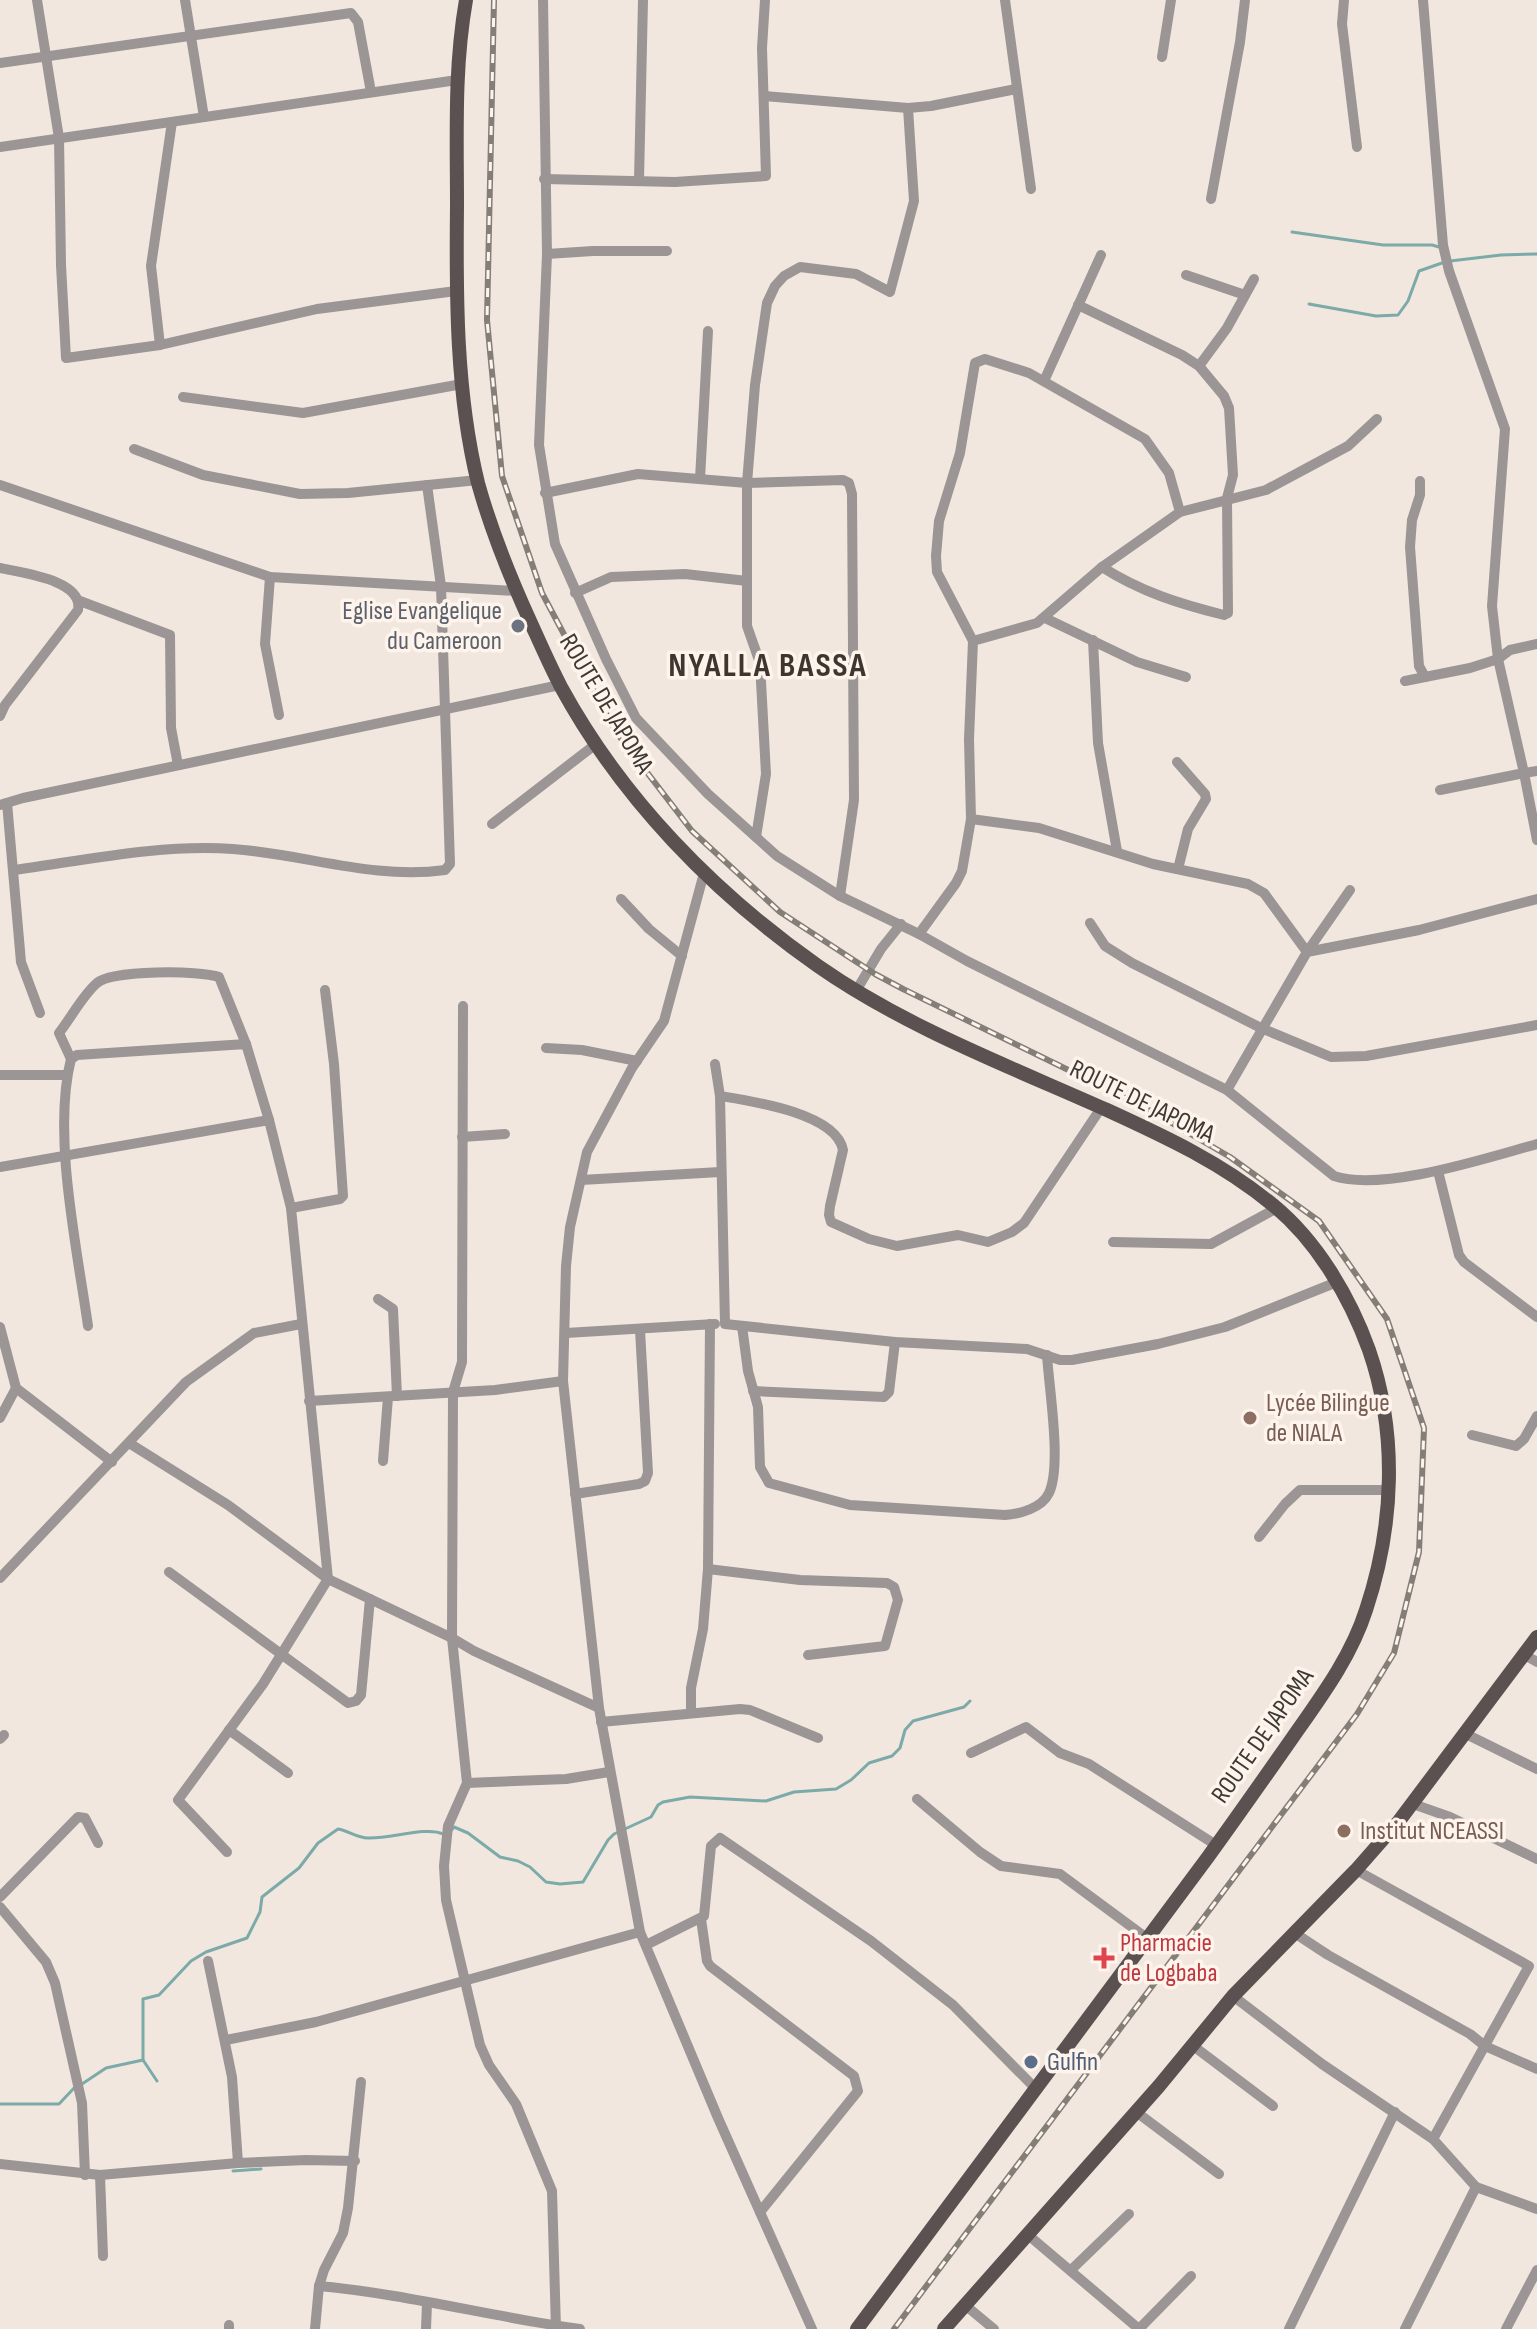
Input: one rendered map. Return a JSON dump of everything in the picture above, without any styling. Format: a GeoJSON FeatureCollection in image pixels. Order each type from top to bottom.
{"type":"FeatureCollection","features":[{"type":"Feature","properties":{"kind":"main road","name":"ROUTE DE JAPOMA"},"geometry":{"type":"LineString","coordinates":[[466,0],[459,39],[457,80],[456,291],[462,384],[478,480],[516,591],[560,685],[596,744],[661,828],[704,873],[812,962],[856,991],[910,1020],[1177,1141],[1277,1208],[1316,1252],[1337,1282],[1361,1330],[1377,1374],[1388,1427],[1389,1490],[1381,1548],[1369,1603],[1343,1662],[1148,1939],[857,2329]]}},
{"type":"Feature","properties":{"kind":"main road"},"geometry":{"type":"LineString","coordinates":[[944,2329],[1233,1996],[1356,1870],[1413,1804],[1466,1734],[1531,1658],[1537,1637]]}},
{"type":"Feature","properties":{"kind":"street"},"geometry":{"type":"LineString","coordinates":[[37,0],[59,138],[66,358],[160,345],[317,309],[456,291]]}},
{"type":"Feature","properties":{"kind":"street"},"geometry":{"type":"LineString","coordinates":[[185,0],[204,117]]}},
{"type":"Feature","properties":{"kind":"street"},"geometry":{"type":"LineString","coordinates":[[543,0],[547,254],[539,445],[545,493],[556,549],[606,659],[641,724],[708,794],[787,863],[840,896],[1227,1090],[1334,1176],[1361,1180],[1438,1171],[1537,1144]]}},
{"type":"Feature","properties":{"kind":"street"},"geometry":{"type":"LineString","coordinates":[[639,180],[643,0]]}},
{"type":"Feature","properties":{"kind":"street"},"geometry":{"type":"LineString","coordinates":[[544,179],[675,182],[764,178],[768,170],[762,48],[765,0]]}},
{"type":"Feature","properties":{"kind":"street"},"geometry":{"type":"LineString","coordinates":[[1005,0],[1031,189]]}},
{"type":"Feature","properties":{"kind":"street"},"geometry":{"type":"LineString","coordinates":[[1162,57],[1171,0]]}},
{"type":"Feature","properties":{"kind":"street"},"geometry":{"type":"LineString","coordinates":[[1211,199],[1245,0]]}},
{"type":"Feature","properties":{"kind":"street"},"geometry":{"type":"LineString","coordinates":[[1344,0],[1342,24],[1357,147]]}},
{"type":"Feature","properties":{"kind":"street"},"geometry":{"type":"LineString","coordinates":[[1423,0],[1443,245],[1449,271],[1505,429],[1492,593],[1498,659],[1537,840]]}},
{"type":"Feature","properties":{"kind":"street"},"geometry":{"type":"LineString","coordinates":[[0,63],[351,13],[358,22],[371,92]]}},
{"type":"Feature","properties":{"kind":"street"},"geometry":{"type":"LineString","coordinates":[[0,147],[457,80]]}},
{"type":"Feature","properties":{"kind":"street"},"geometry":{"type":"LineString","coordinates":[[764,96],[908,108],[1016,89]]}},
{"type":"Feature","properties":{"kind":"street"},"geometry":{"type":"LineString","coordinates":[[756,837],[766,774],[760,663],[747,626],[747,483],[757,360],[767,303],[775,286],[791,270],[800,267],[856,274],[890,292],[914,201],[908,108]]}},
{"type":"Feature","properties":{"kind":"street"},"geometry":{"type":"LineString","coordinates":[[160,345],[151,266],[172,122]]}},
{"type":"Feature","properties":{"kind":"street"},"geometry":{"type":"LineString","coordinates":[[547,254],[667,251]]}},
{"type":"Feature","properties":{"kind":"street"},"geometry":{"type":"LineString","coordinates":[[1044,381],[1101,255]]}},
{"type":"Feature","properties":{"kind":"street"},"geometry":{"type":"LineString","coordinates":[[1186,275],[1245,295]]}},
{"type":"Feature","properties":{"kind":"street"},"geometry":{"type":"LineString","coordinates":[[1199,366],[1227,328],[1254,279]]}},
{"type":"Feature","properties":{"kind":"street"},"geometry":{"type":"LineString","coordinates":[[1078,305],[1143,334],[1199,366],[1224,396],[1229,408],[1233,475],[1227,498],[1229,605],[1224,615],[1173,603],[1136,588],[1102,567]]}},
{"type":"Feature","properties":{"kind":"street"},"geometry":{"type":"LineString","coordinates":[[700,479],[708,331]]}},
{"type":"Feature","properties":{"kind":"street"},"geometry":{"type":"LineString","coordinates":[[919,934],[962,871],[971,819],[969,739],[973,641],[937,572],[936,547],[939,521],[960,453],[975,363],[985,359],[1044,381],[1145,439],[1169,473],[1180,512]]}},
{"type":"Feature","properties":{"kind":"street"},"geometry":{"type":"LineString","coordinates":[[183,397],[303,413],[462,384]]}},
{"type":"Feature","properties":{"kind":"street"},"geometry":{"type":"LineString","coordinates":[[973,641],[1045,618],[1102,567],[1180,512],[1266,490],[1348,446],[1377,419]]}},
{"type":"Feature","properties":{"kind":"street"},"geometry":{"type":"LineString","coordinates":[[134,449],[203,475],[300,494],[348,493],[478,480]]}},
{"type":"Feature","properties":{"kind":"street"},"geometry":{"type":"LineString","coordinates":[[545,493],[638,474],[747,483],[843,480],[851,487],[854,800],[840,896]]}},
{"type":"Feature","properties":{"kind":"street"},"geometry":{"type":"LineString","coordinates":[[1420,481],[1420,495],[1412,520],[1411,575],[1419,666],[1425,677]]}},
{"type":"Feature","properties":{"kind":"street"},"geometry":{"type":"LineString","coordinates":[[0,485],[270,577],[516,591]]}},
{"type":"Feature","properties":{"kind":"street"},"geometry":{"type":"LineString","coordinates":[[14,870],[180,848],[234,849],[339,867],[411,874],[445,870],[450,864],[441,586],[427,485]]}},
{"type":"Feature","properties":{"kind":"street"},"geometry":{"type":"LineString","coordinates":[[0,568],[61,584],[77,594],[80,601],[78,610],[5,705],[0,716]]}},
{"type":"Feature","properties":{"kind":"street"},"geometry":{"type":"LineString","coordinates":[[575,593],[611,577],[685,574],[747,581]]}},
{"type":"Feature","properties":{"kind":"street"},"geometry":{"type":"LineString","coordinates":[[270,577],[265,644],[279,715]]}},
{"type":"Feature","properties":{"kind":"street"},"geometry":{"type":"LineString","coordinates":[[80,601],[170,635],[171,728],[178,765]]}},
{"type":"Feature","properties":{"kind":"street"},"geometry":{"type":"LineString","coordinates":[[1045,618],[1147,665],[1186,677]]}},
{"type":"Feature","properties":{"kind":"street"},"geometry":{"type":"LineString","coordinates":[[1093,640],[1098,743],[1117,851]]}},
{"type":"Feature","properties":{"kind":"street"},"geometry":{"type":"LineString","coordinates":[[1405,681],[1470,668],[1498,659],[1510,650],[1537,644]]}},
{"type":"Feature","properties":{"kind":"street"},"geometry":{"type":"LineString","coordinates":[[40,1013],[21,962],[16,932],[14,870],[3,804],[560,685]]}},
{"type":"Feature","properties":{"kind":"street"},"geometry":{"type":"LineString","coordinates":[[492,824],[596,744]]}},
{"type":"Feature","properties":{"kind":"street"},"geometry":{"type":"LineString","coordinates":[[1177,762],[1206,799],[1188,829],[1178,869]]}},
{"type":"Feature","properties":{"kind":"street"},"geometry":{"type":"LineString","coordinates":[[1440,790],[1537,771]]}},
{"type":"Feature","properties":{"kind":"street"},"geometry":{"type":"LineString","coordinates":[[971,819],[1039,828],[1153,864],[1232,878],[1264,893],[1307,952]]}},
{"type":"Feature","properties":{"kind":"street"},"geometry":{"type":"LineString","coordinates":[[704,873],[664,1021],[637,1061],[587,1152],[568,1240],[563,1381],[599,1708],[640,1932],[812,2329]]}},
{"type":"Feature","properties":{"kind":"street"},"geometry":{"type":"LineString","coordinates":[[1227,1090],[1307,952],[1350,890]]}},
{"type":"Feature","properties":{"kind":"street"},"geometry":{"type":"LineString","coordinates":[[621,899],[649,929],[682,956]]}},
{"type":"Feature","properties":{"kind":"street"},"geometry":{"type":"LineString","coordinates":[[1307,952],[1395,935],[1537,899]]}},
{"type":"Feature","properties":{"kind":"street"},"geometry":{"type":"LineString","coordinates":[[1090,923],[1099,940],[1116,954],[1261,1028],[1331,1057],[1354,1058],[1537,1025]]}},
{"type":"Feature","properties":{"kind":"street"},"geometry":{"type":"LineString","coordinates":[[856,991],[881,949],[901,924]]}},
{"type":"Feature","properties":{"kind":"street"},"geometry":{"type":"LineString","coordinates":[[88,1326],[65,1157],[67,1075],[71,1059],[59,1033],[98,982],[118,975],[215,974],[222,981],[246,1044],[291,1208],[328,1579],[283,1654],[178,1800],[227,1852]]}},
{"type":"Feature","properties":{"kind":"street"},"geometry":{"type":"LineString","coordinates":[[291,1208],[343,1196],[334,1064],[325,990]]}},
{"type":"Feature","properties":{"kind":"street"},"geometry":{"type":"LineString","coordinates":[[463,1006],[462,1362],[453,1392],[452,1638],[467,1783],[448,1826],[444,1866],[446,1900],[480,2045],[489,2065],[516,2104],[552,2191],[557,2327]]}},
{"type":"Feature","properties":{"kind":"street"},"geometry":{"type":"LineString","coordinates":[[71,1059],[77,1055],[246,1044]]}},
{"type":"Feature","properties":{"kind":"street"},"geometry":{"type":"LineString","coordinates":[[546,1048],[582,1050],[637,1061]]}},
{"type":"Feature","properties":{"kind":"street"},"geometry":{"type":"LineString","coordinates":[[715,1064],[720,1096],[725,1324]]}},
{"type":"Feature","properties":{"kind":"street"},"geometry":{"type":"LineString","coordinates":[[0,1075],[67,1075]]}},
{"type":"Feature","properties":{"kind":"street"},"geometry":{"type":"LineString","coordinates":[[720,1096],[757,1101],[791,1112],[833,1132],[842,1142],[843,1150],[830,1206],[831,1222],[861,1236],[897,1246],[958,1235],[988,1242],[1012,1232],[1024,1223],[1101,1108]]}},
{"type":"Feature","properties":{"kind":"street"},"geometry":{"type":"LineString","coordinates":[[0,1167],[269,1120]]}},
{"type":"Feature","properties":{"kind":"street"},"geometry":{"type":"LineString","coordinates":[[462,1137],[505,1134]]}},
{"type":"Feature","properties":{"kind":"street"},"geometry":{"type":"LineString","coordinates":[[1438,1171],[1459,1255],[1537,1317]]}},
{"type":"Feature","properties":{"kind":"street"},"geometry":{"type":"LineString","coordinates":[[581,1180],[720,1172]]}},
{"type":"Feature","properties":{"kind":"street"},"geometry":{"type":"LineString","coordinates":[[1113,1242],[1211,1244],[1277,1208]]}},
{"type":"Feature","properties":{"kind":"street"},"geometry":{"type":"LineString","coordinates":[[566,1333],[725,1324],[895,1342],[1014,1347],[1072,1360],[1158,1344],[1225,1327],[1337,1282]]}},
{"type":"Feature","properties":{"kind":"street"},"geometry":{"type":"LineString","coordinates":[[378,1299],[393,1309],[392,1396],[383,1461]]}},
{"type":"Feature","properties":{"kind":"street"},"geometry":{"type":"LineString","coordinates":[[0,1578],[186,1382],[254,1333],[301,1324]]}},
{"type":"Feature","properties":{"kind":"street"},"geometry":{"type":"LineString","coordinates":[[691,1712],[691,1688],[703,1629],[708,1569],[710,1324]]}},
{"type":"Feature","properties":{"kind":"street"},"geometry":{"type":"LineString","coordinates":[[742,1326],[759,1413],[760,1467],[769,1483],[850,1505],[1005,1515],[1019,1514],[1038,1505],[1047,1497],[1054,1470],[1047,1355]]}},
{"type":"Feature","properties":{"kind":"street"},"geometry":{"type":"LineString","coordinates":[[0,1327],[16,1388],[112,1462]]}},
{"type":"Feature","properties":{"kind":"street"},"geometry":{"type":"LineString","coordinates":[[575,1494],[645,1481],[648,1473],[640,1330]]}},
{"type":"Feature","properties":{"kind":"street"},"geometry":{"type":"LineString","coordinates":[[753,1391],[884,1397],[889,1392],[895,1342]]}},
{"type":"Feature","properties":{"kind":"street"},"geometry":{"type":"LineString","coordinates":[[309,1401],[495,1390],[563,1381]]}},
{"type":"Feature","properties":{"kind":"street"},"geometry":{"type":"LineString","coordinates":[[0,1418],[16,1388]]}},
{"type":"Feature","properties":{"kind":"street"},"geometry":{"type":"LineString","coordinates":[[1472,1435],[1516,1446],[1524,1439],[1537,1416]]}},
{"type":"Feature","properties":{"kind":"street"},"geometry":{"type":"LineString","coordinates":[[129,1443],[228,1505],[328,1579],[599,1708]]}},
{"type":"Feature","properties":{"kind":"street"},"geometry":{"type":"LineString","coordinates":[[1259,1537],[1300,1490],[1389,1490]]}},
{"type":"Feature","properties":{"kind":"street"},"geometry":{"type":"LineString","coordinates":[[708,1569],[800,1580],[887,1583],[894,1587],[898,1600],[885,1646],[808,1655]]}},
{"type":"Feature","properties":{"kind":"street"},"geometry":{"type":"LineString","coordinates":[[169,1572],[348,1703],[356,1701],[361,1695],[370,1599]]}},
{"type":"Feature","properties":{"kind":"street"},"geometry":{"type":"LineString","coordinates":[[601,1722],[721,1709],[750,1710],[818,1738]]}},
{"type":"Feature","properties":{"kind":"street"},"geometry":{"type":"LineString","coordinates":[[971,1753],[1029,1728],[1060,1753],[1089,1764],[1216,1845]]}},
{"type":"Feature","properties":{"kind":"street"},"geometry":{"type":"LineString","coordinates":[[229,1730],[288,1773]]}},
{"type":"Feature","properties":{"kind":"street"},"geometry":{"type":"LineString","coordinates":[[1466,1734],[1537,1769]]}},
{"type":"Feature","properties":{"kind":"street"},"geometry":{"type":"LineString","coordinates":[[467,1783],[566,1779],[609,1772]]}},
{"type":"Feature","properties":{"kind":"street"},"geometry":{"type":"LineString","coordinates":[[917,1799],[1001,1866],[1060,1874],[1148,1939]]}},
{"type":"Feature","properties":{"kind":"street"},"geometry":{"type":"LineString","coordinates":[[1413,1804],[1450,1817],[1537,1859]]}},
{"type":"Feature","properties":{"kind":"street"},"geometry":{"type":"LineString","coordinates":[[0,1897],[78,1817],[85,1818],[98,1843]]}},
{"type":"Feature","properties":{"kind":"street"},"geometry":{"type":"LineString","coordinates":[[646,1945],[701,1919],[706,1911],[711,1846],[720,1838],[871,1941],[953,2005],[1036,2089]]}},
{"type":"Feature","properties":{"kind":"street"},"geometry":{"type":"LineString","coordinates":[[1356,1870],[1533,1968],[1433,2139]]}},
{"type":"Feature","properties":{"kind":"street"},"geometry":{"type":"LineString","coordinates":[[1,1912],[46,1962],[55,1983],[82,2103],[85,2175]]}},
{"type":"Feature","properties":{"kind":"street"},"geometry":{"type":"LineString","coordinates":[[701,1919],[710,1966],[854,2076],[858,2083],[858,2091],[760,2212]]}},
{"type":"Feature","properties":{"kind":"street"},"geometry":{"type":"LineString","coordinates":[[226,2040],[316,2022],[640,1932]]}},
{"type":"Feature","properties":{"kind":"street"},"geometry":{"type":"LineString","coordinates":[[1293,1932],[1328,1955],[1470,2034],[1485,2046],[1537,2069]]}},
{"type":"Feature","properties":{"kind":"street"},"geometry":{"type":"LineString","coordinates":[[208,1961],[232,2077],[238,2163]]}},
{"type":"Feature","properties":{"kind":"street"},"geometry":{"type":"LineString","coordinates":[[1233,1996],[1322,2064],[1433,2139],[1476,2187],[1537,2209]]}},
{"type":"Feature","properties":{"kind":"street"},"geometry":{"type":"LineString","coordinates":[[1192,2045],[1273,2106]]}},
{"type":"Feature","properties":{"kind":"street"},"geometry":{"type":"LineString","coordinates":[[315,2329],[319,2286],[343,2233],[355,2161],[361,2082]]}},
{"type":"Feature","properties":{"kind":"street"},"geometry":{"type":"LineString","coordinates":[[1135,2111],[1219,2174]]}},
{"type":"Feature","properties":{"kind":"street"},"geometry":{"type":"LineString","coordinates":[[1289,2329],[1395,2112]]}},
{"type":"Feature","properties":{"kind":"street"},"geometry":{"type":"LineString","coordinates":[[0,2164],[100,2175],[238,2163],[355,2161]]}},
{"type":"Feature","properties":{"kind":"street"},"geometry":{"type":"LineString","coordinates":[[100,2175],[103,2256]]}},
{"type":"Feature","properties":{"kind":"street"},"geometry":{"type":"LineString","coordinates":[[1405,2329],[1476,2187]]}},
{"type":"Feature","properties":{"kind":"street"},"geometry":{"type":"LineString","coordinates":[[1071,2270],[1129,2214]]}},
{"type":"Feature","properties":{"kind":"street"},"geometry":{"type":"LineString","coordinates":[[1027,2234],[1139,2329],[1191,2276]]}},
{"type":"Feature","properties":{"kind":"street"},"geometry":{"type":"LineString","coordinates":[[1506,2329],[1537,2270]]}},
{"type":"Feature","properties":{"kind":"street"},"geometry":{"type":"LineString","coordinates":[[319,2286],[378,2292],[580,2329]]}},
{"type":"Feature","properties":{"kind":"street"},"geometry":{"type":"LineString","coordinates":[[426,2329],[427,2303]]}},
{"type":"Feature","properties":{"kind":"street"},"geometry":{"type":"LineString","coordinates":[[965,2305],[994,2329]]}},
{"type":"Feature","properties":{"kind":"waterway"},"geometry":{"type":"LineString","coordinates":[[1292,232],[1383,245],[1439,247]]}},
{"type":"Feature","properties":{"kind":"waterway"},"geometry":{"type":"LineString","coordinates":[[1450,261],[1537,254]]}},
{"type":"Feature","properties":{"kind":"waterway"},"geometry":{"type":"LineString","coordinates":[[1309,304],[1376,316],[1398,315],[1408,301],[1419,271],[1442,263]]}},
{"type":"Feature","properties":{"kind":"waterway"},"geometry":{"type":"LineString","coordinates":[[450,1832],[454,1827],[468,1833],[500,1857],[530,1867],[546,1882],[583,1882],[608,1840],[614,1834],[651,1817],[663,1802],[690,1797],[766,1801],[794,1792],[836,1789],[869,1763],[892,1756],[900,1748],[905,1730],[913,1721],[964,1707],[970,1701]]}},
{"type":"Feature","properties":{"kind":"waterway"},"geometry":{"type":"LineString","coordinates":[[157,2081],[143,2060],[143,1999],[159,1995],[191,1961],[206,1952],[247,1938],[260,1912],[262,1897],[299,1868],[318,1843],[338,1829],[368,1838],[428,1831],[443,1834]]}},
{"type":"Feature","properties":{"kind":"waterway"},"geometry":{"type":"LineString","coordinates":[[82,2084],[106,2068],[143,2060]]}},
{"type":"Feature","properties":{"kind":"waterway"},"geometry":{"type":"LineString","coordinates":[[0,2104],[59,2104],[75,2087]]}},
{"type":"Feature","properties":{"kind":"waterway"},"geometry":{"type":"LineString","coordinates":[[233,2171],[261,2169]]}},
{"type":"Feature","properties":{"kind":"railway"},"geometry":{"type":"LineString","coordinates":[[494,0],[487,320],[502,476],[542,593],[616,732],[692,831],[780,912],[903,989],[1146,1108],[1230,1157],[1319,1221],[1387,1319],[1424,1428],[1419,1552],[1394,1653],[1357,1714],[894,2329]]}},
{"type":"Feature","properties":{"kind":"place","name":"Eglise Evangelique du Cameroon"},"geometry":{"type":"Point","coordinates":[518,626]}},
{"type":"Feature","properties":{"kind":"place","name":"Lycée Bilingue de NIALA"},"geometry":{"type":"Point","coordinates":[1250,1418]}},
{"type":"Feature","properties":{"kind":"place","name":"Institut NCEASSI"},"geometry":{"type":"Point","coordinates":[1344,1831]}},
{"type":"Feature","properties":{"kind":"place","name":"Pharmacie de Logbaba"},"geometry":{"type":"Point","coordinates":[1104,1958]}},
{"type":"Feature","properties":{"kind":"place","name":"Gulfin"},"geometry":{"type":"Point","coordinates":[1031,2062]}},
{"type":"Feature","properties":{"kind":"district","name":"NYALLA BASSA"},"geometry":{"type":"Point","coordinates":[768,665]}}]}
